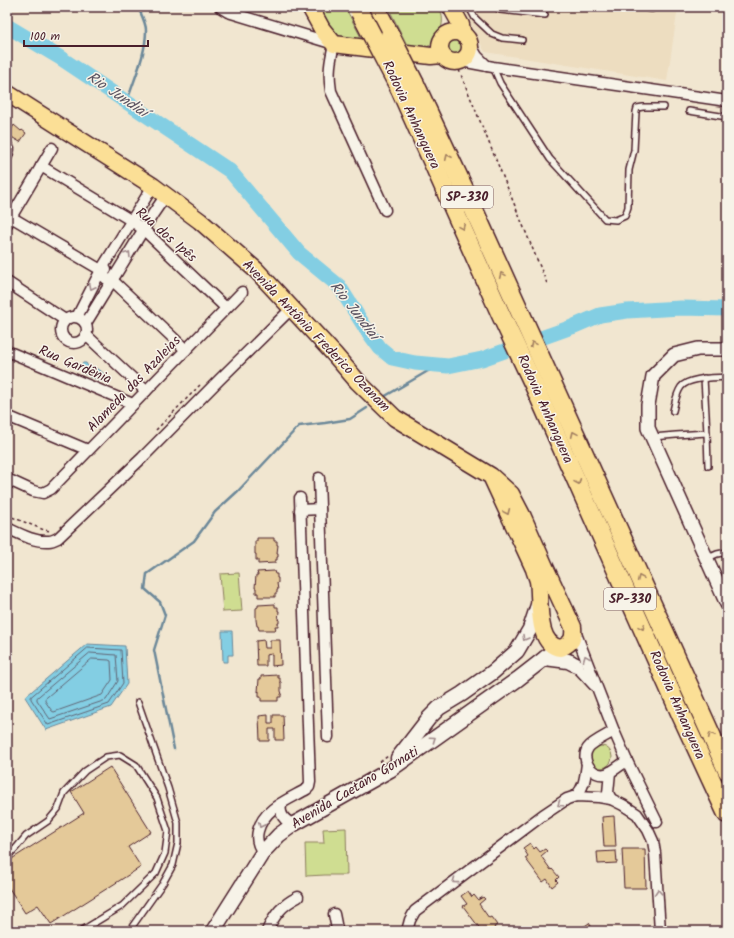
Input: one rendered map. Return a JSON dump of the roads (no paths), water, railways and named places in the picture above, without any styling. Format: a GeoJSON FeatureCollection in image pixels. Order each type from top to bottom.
{"type":"FeatureCollection","features":[{"type":"Feature","properties":{"kind":"highway"},"geometry":{"type":"LineString","coordinates":[[381,7],[390,35]]}},
{"type":"Feature","properties":{"kind":"highway","name":"Rodovia Anhanguera"},"geometry":{"type":"LineString","coordinates":[[364,9],[390,35],[408,87]]}},
{"type":"Feature","properties":{"kind":"highway","name":"Rodovia Anhanguera"},"geometry":{"type":"LineString","coordinates":[[364,9],[408,87],[472,208],[510,313],[727,770]]}},
{"type":"Feature","properties":{"kind":"highway","name":"Rodovia Anhanguera"},"geometry":{"type":"LineString","coordinates":[[541,380],[679,710],[727,814]]}},
{"type":"Feature","properties":{"kind":"main road"},"geometry":{"type":"LineString","coordinates":[[310,7],[322,29],[334,44],[431,56],[454,48]]}},
{"type":"Feature","properties":{"kind":"main road"},"geometry":{"type":"LineString","coordinates":[[447,7],[448,26],[454,48]]}},
{"type":"Feature","properties":{"kind":"main road"},"geometry":{"type":"LineString","coordinates":[[450,7],[462,25],[454,48]]}},
{"type":"Feature","properties":{"kind":"main road","name":"Avenida Antônio Frederico Ozanam"},"geometry":{"type":"LineString","coordinates":[[7,93],[154,186],[200,221],[256,270],[378,402],[395,418],[491,476],[530,547]]}},
{"type":"Feature","properties":{"kind":"main road"},"geometry":{"type":"LineString","coordinates":[[530,547],[538,579],[540,618],[544,634],[548,642],[553,646],[554,651],[576,665]]}},
{"type":"Feature","properties":{"kind":"main road"},"geometry":{"type":"LineString","coordinates":[[530,547],[562,602],[573,627],[574,636],[571,642],[554,651]]}},
{"type":"Feature","properties":{"kind":"main road"},"geometry":{"type":"LineString","coordinates":[[539,602],[549,599],[562,602]]}},
{"type":"Feature","properties":{"kind":"main road"},"geometry":{"type":"LineString","coordinates":[[384,766],[439,708],[493,672],[517,651],[530,629],[539,602]]}},
{"type":"Feature","properties":{"kind":"main road","name":"Avenida Caetano Gornati"},"geometry":{"type":"LineString","coordinates":[[213,931],[263,852],[279,835],[384,766],[450,727],[518,679],[554,651]]}},
{"type":"Feature","properties":{"kind":"main road"},"geometry":{"type":"LineString","coordinates":[[439,708],[437,715],[438,721],[450,727]]}},
{"type":"Feature","properties":{"kind":"street"},"geometry":{"type":"LineString","coordinates":[[220,7],[228,12],[334,44],[329,78],[331,91],[385,210]]}},
{"type":"Feature","properties":{"kind":"street"},"geometry":{"type":"LineString","coordinates":[[454,48],[490,67],[727,102]]}},
{"type":"Feature","properties":{"kind":"street"},"geometry":{"type":"LineString","coordinates":[[454,48],[477,56],[490,67]]}},
{"type":"Feature","properties":{"kind":"street"},"geometry":{"type":"LineString","coordinates":[[7,146],[9,149],[7,156]]}},
{"type":"Feature","properties":{"kind":"street"},"geometry":{"type":"LineString","coordinates":[[52,148],[9,220],[101,270],[111,271],[113,275],[112,280]]}},
{"type":"Feature","properties":{"kind":"street","name":"Rua dos Ipês"},"geometry":{"type":"LineString","coordinates":[[41,166],[132,221],[144,230],[226,308]]}},
{"type":"Feature","properties":{"kind":"street"},"geometry":{"type":"LineString","coordinates":[[76,317],[101,270],[154,186]]}},
{"type":"Feature","properties":{"kind":"street"},"geometry":{"type":"LineString","coordinates":[[86,323],[166,195]]}},
{"type":"Feature","properties":{"kind":"street"},"geometry":{"type":"LineString","coordinates":[[112,280],[186,350]]}},
{"type":"Feature","properties":{"kind":"street"},"geometry":{"type":"LineString","coordinates":[[7,282],[65,320]]}},
{"type":"Feature","properties":{"kind":"street","name":"Alameda das Azaleias"},"geometry":{"type":"LineString","coordinates":[[7,479],[33,491],[43,493],[52,489],[242,292]]}},
{"type":"Feature","properties":{"kind":"street"},"geometry":{"type":"LineString","coordinates":[[7,528],[29,538],[38,540],[50,541],[58,538],[142,458],[292,308]]}},
{"type":"Feature","properties":{"kind":"street"},"geometry":{"type":"LineString","coordinates":[[73,316],[76,317],[80,318],[86,323],[88,327],[84,339],[77,343],[72,343],[62,335],[61,327],[65,320],[73,316]]}},
{"type":"Feature","properties":{"kind":"street"},"geometry":{"type":"LineString","coordinates":[[86,335],[146,391]]}},
{"type":"Feature","properties":{"kind":"street"},"geometry":{"type":"LineString","coordinates":[[727,348],[698,349],[674,354],[653,376],[648,405],[648,428],[727,604]]}},
{"type":"Feature","properties":{"kind":"street","name":"Rua Gardênia"},"geometry":{"type":"LineString","coordinates":[[7,351],[133,404]]}},
{"type":"Feature","properties":{"kind":"street"},"geometry":{"type":"LineString","coordinates":[[7,416],[88,450]]}},
{"type":"Feature","properties":{"kind":"street"},"geometry":{"type":"LineString","coordinates":[[309,733],[328,734],[319,478]]}},
{"type":"Feature","properties":{"kind":"street"},"geometry":{"type":"LineString","coordinates":[[263,852],[258,845],[257,833],[262,821],[270,811],[307,789],[310,785],[300,498]]}},
{"type":"Feature","properties":{"kind":"street"},"geometry":{"type":"LineString","coordinates":[[300,510],[320,509]]}},
{"type":"Feature","properties":{"kind":"street"},"geometry":{"type":"LineString","coordinates":[[573,627],[614,731],[657,822]]}},
{"type":"Feature","properties":{"kind":"street"},"geometry":{"type":"LineString","coordinates":[[576,665],[598,690]]}},
{"type":"Feature","properties":{"kind":"street"},"geometry":{"type":"LineString","coordinates":[[614,731],[588,748],[585,759],[587,764],[594,772],[605,774],[627,760]]}},
{"type":"Feature","properties":{"kind":"street"},"geometry":{"type":"LineString","coordinates":[[576,796],[581,791],[587,764]]}},
{"type":"Feature","properties":{"kind":"street"},"geometry":{"type":"LineString","coordinates":[[610,772],[608,793],[611,799]]}},
{"type":"Feature","properties":{"kind":"street"},"geometry":{"type":"LineString","coordinates":[[407,931],[410,920],[415,911],[566,799],[576,796],[611,799],[637,814],[648,830],[653,841],[655,853],[660,931]]}},
{"type":"Feature","properties":{"kind":"street"},"geometry":{"type":"LineString","coordinates":[[281,804],[280,808],[282,817],[294,824]]}},
{"type":"Feature","properties":{"kind":"street"},"geometry":{"type":"LineString","coordinates":[[267,931],[277,913],[284,906],[298,897]]}},
{"type":"Feature","properties":{"kind":"street"},"geometry":{"type":"LineString","coordinates":[[334,914],[337,931]]}},
{"type":"Feature","properties":{"kind":"lane"},"geometry":{"type":"LineString","coordinates":[[469,7],[475,18],[492,34],[502,38],[522,40]]}},
{"type":"Feature","properties":{"kind":"lane"},"geometry":{"type":"LineString","coordinates":[[496,7],[500,10],[545,15]]}},
{"type":"Feature","properties":{"kind":"lane"},"geometry":{"type":"LineString","coordinates":[[639,7],[652,9],[655,7]]}},
{"type":"Feature","properties":{"kind":"lane"},"geometry":{"type":"LineString","coordinates":[[490,67],[550,159],[605,219],[616,220],[625,216],[628,207],[629,170],[634,150],[637,108],[664,108]]}},
{"type":"Feature","properties":{"kind":"lane"},"geometry":{"type":"LineString","coordinates":[[689,112],[727,117]]}},
{"type":"Feature","properties":{"kind":"lane"},"geometry":{"type":"LineString","coordinates":[[673,411],[676,398],[684,384],[704,378],[727,377]]}},
{"type":"Feature","properties":{"kind":"lane"},"geometry":{"type":"LineString","coordinates":[[704,378],[708,466]]}},
{"type":"Feature","properties":{"kind":"lane"},"geometry":{"type":"LineString","coordinates":[[653,437],[676,434],[707,433]]}},
{"type":"Feature","properties":{"kind":"lane"},"geometry":{"type":"LineString","coordinates":[[707,559],[717,554],[726,552],[727,559]]}},
{"type":"Feature","properties":{"kind":"lane"},"geometry":{"type":"LineString","coordinates":[[129,931],[163,883],[173,865],[178,843],[178,823],[168,788],[138,702]]}},
{"type":"Feature","properties":{"kind":"lane"},"geometry":{"type":"LineString","coordinates":[[7,857],[26,836],[48,822],[58,808],[64,793],[85,771],[106,757],[120,755],[136,765],[157,798],[168,831],[165,853],[156,873],[122,906],[81,931]]}},
{"type":"Feature","properties":{"kind":"water"},"geometry":{"type":"Polygon","coordinates":[[[83,363],[102,371],[108,377],[106,382],[83,372],[80,369],[80,366],[83,363]]]}},
{"type":"Feature","properties":{"kind":"water"},"geometry":{"type":"Polygon","coordinates":[[[222,631],[232,631],[233,655],[228,655],[228,662],[223,662],[222,631]]]}},
{"type":"Feature","properties":{"kind":"water"},"geometry":{"type":"Polygon","coordinates":[[[87,644],[125,646],[127,684],[111,707],[46,730],[25,697],[87,644]]]}},
{"type":"Feature","properties":{"kind":"waterway"},"geometry":{"type":"LineString","coordinates":[[127,102],[144,49],[146,30],[138,7]]}},
{"type":"Feature","properties":{"kind":"waterway","name":"Rio Jundiaí"},"geometry":{"type":"LineString","coordinates":[[7,26],[59,57],[230,171],[299,253],[339,286],[366,329],[380,348],[392,358],[415,363],[448,366],[482,359],[572,327],[600,315],[627,311],[681,308],[727,309]]}},
{"type":"Feature","properties":{"kind":"waterway"},"geometry":{"type":"LineString","coordinates":[[382,398],[428,371],[448,366]]}},
{"type":"Feature","properties":{"kind":"waterway"},"geometry":{"type":"LineString","coordinates":[[174,749],[154,650],[165,615],[160,602],[145,589],[147,574],[194,541],[215,512],[238,491],[299,426],[350,419],[367,408]]}}]}
